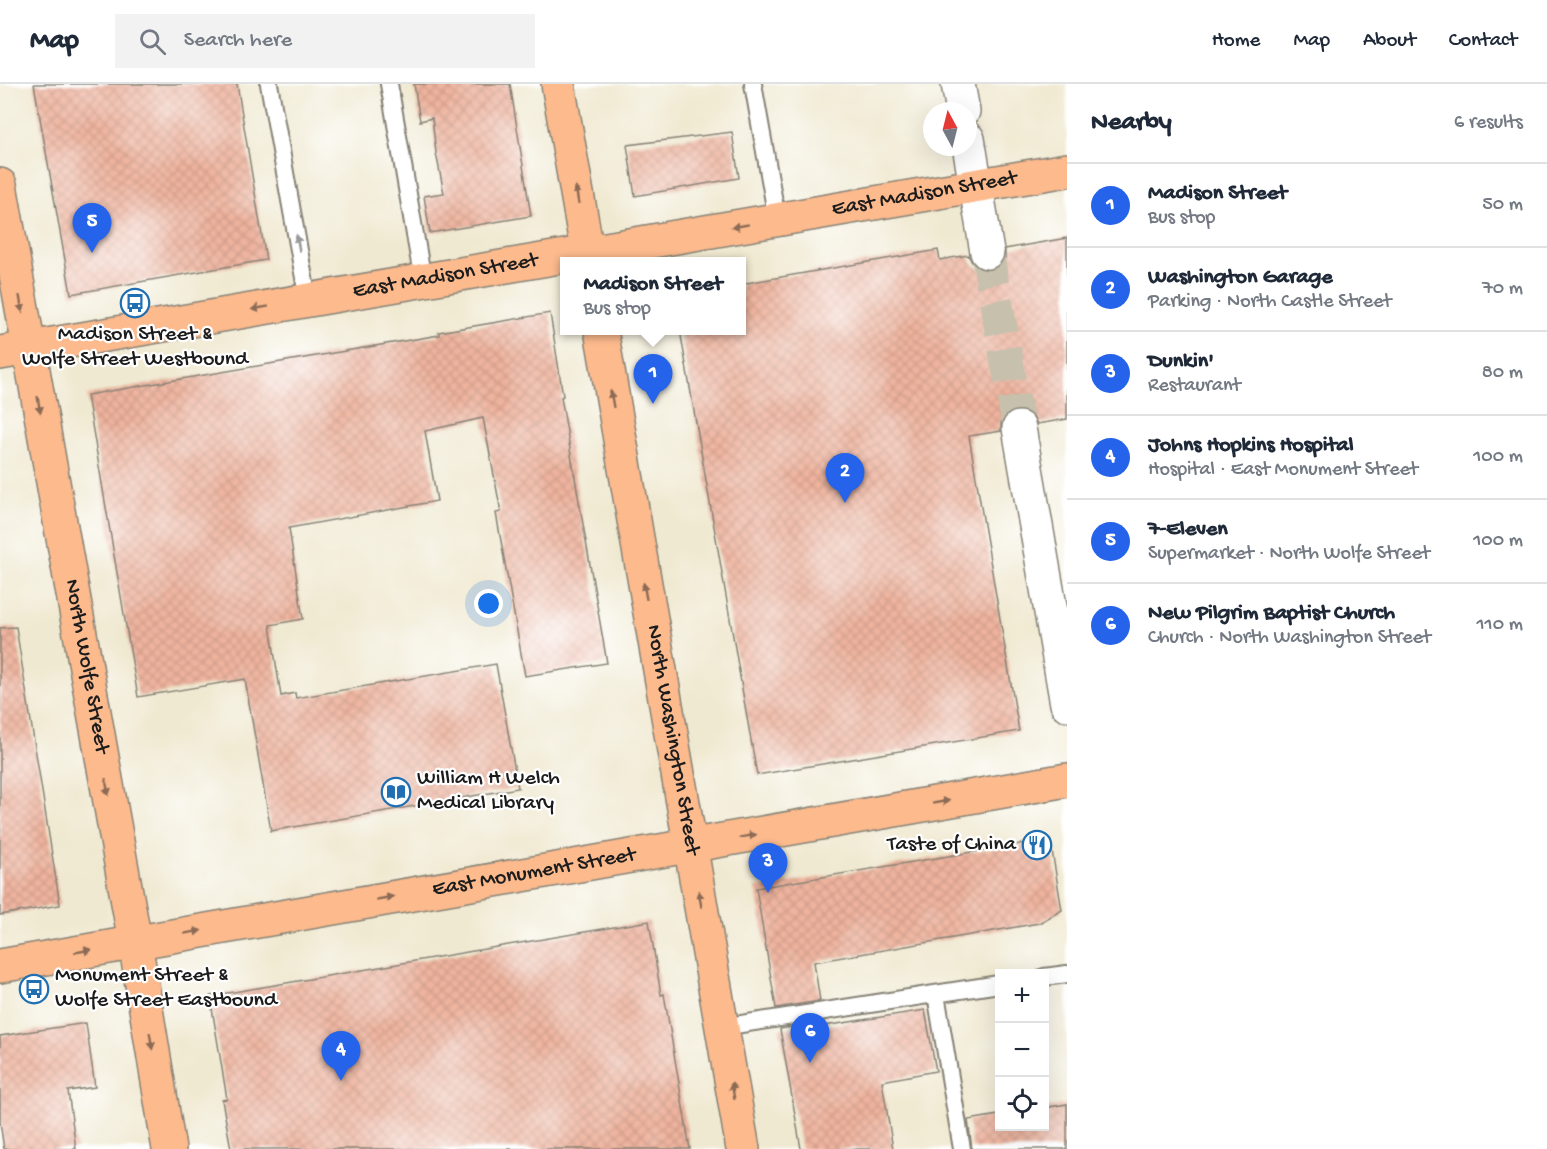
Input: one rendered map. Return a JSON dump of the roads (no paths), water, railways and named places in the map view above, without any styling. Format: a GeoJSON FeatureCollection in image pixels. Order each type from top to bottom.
{"type":"FeatureCollection","features":[{"type":"Feature","properties":{"kind":"main road"},"geometry":{"type":"LineString","coordinates":[[558,84],[588,257]]}},
{"type":"Feature","properties":{"kind":"main road","name":"East Madison Street"},"geometry":{"type":"LineString","coordinates":[[588,257],[777,219],[1067,170]]}},
{"type":"Feature","properties":{"kind":"main road","name":"North Wolfe Street"},"geometry":{"type":"LineString","coordinates":[[0,185],[14,351],[135,942],[169,1149]]}},
{"type":"Feature","properties":{"kind":"main road","name":"East Madison Street"},"geometry":{"type":"LineString","coordinates":[[14,351],[423,280],[560,261]]}},
{"type":"Feature","properties":{"kind":"main road","name":"North Washington Street"},"geometry":{"type":"LineString","coordinates":[[602,335],[743,1149]]}},
{"type":"Feature","properties":{"kind":"main road","name":"East Monument Street"},"geometry":{"type":"LineString","coordinates":[[0,966],[1067,780]]}},
{"type":"Feature","properties":{"kind":"street"},"geometry":{"type":"LineString","coordinates":[[958,84],[961,102]]}},
{"type":"Feature","properties":{"kind":"street"},"geometry":{"type":"LineString","coordinates":[[971,156],[987,252]]}},
{"type":"Feature","properties":{"kind":"street"},"geometry":{"type":"LineString","coordinates":[[1019,428],[1067,704]]}},
{"type":"Feature","properties":{"kind":"lane"},"geometry":{"type":"LineString","coordinates":[[269,84],[308,300]]}},
{"type":"Feature","properties":{"kind":"lane"},"geometry":{"type":"LineString","coordinates":[[388,84],[423,280]]}},
{"type":"Feature","properties":{"kind":"lane"},"geometry":{"type":"LineString","coordinates":[[753,84],[777,219]]}},
{"type":"Feature","properties":{"kind":"lane"},"geometry":{"type":"LineString","coordinates":[[1049,976],[1067,974]]}},
{"type":"Feature","properties":{"kind":"lane"},"geometry":{"type":"LineString","coordinates":[[722,1027],[995,985]]}},
{"type":"Feature","properties":{"kind":"lane"},"geometry":{"type":"LineString","coordinates":[[936,994],[962,1149]]}},
{"type":"Feature","properties":{"kind":"tunnel"},"geometry":{"type":"LineString","coordinates":[[987,252],[1019,428]]}},
{"type":"Feature","properties":{"kind":"place","name":"7-Eleven"},"geometry":{"type":"Point","coordinates":[92,253]}},
{"type":"Feature","properties":{"kind":"place","name":"Madison Street & Wolfe Street Westbound"},"geometry":{"type":"Point","coordinates":[135,303]}},
{"type":"Feature","properties":{"kind":"place","name":"Madison Street"},"geometry":{"type":"Point","coordinates":[653,404]}},
{"type":"Feature","properties":{"kind":"place","name":"Washington Garage"},"geometry":{"type":"Point","coordinates":[845,503]}},
{"type":"Feature","properties":{"kind":"place","name":"William H Welch Medical Library"},"geometry":{"type":"Point","coordinates":[396,792]}},
{"type":"Feature","properties":{"kind":"place","name":"Taste of China"},"geometry":{"type":"Point","coordinates":[1037,845]}},
{"type":"Feature","properties":{"kind":"place","name":"Dunkin'"},"geometry":{"type":"Point","coordinates":[768,893]}},
{"type":"Feature","properties":{"kind":"place","name":"Monument Street & Wolfe Street Eastbound"},"geometry":{"type":"Point","coordinates":[34,989]}},
{"type":"Feature","properties":{"kind":"place","name":"New Pilgrim Baptist Church"},"geometry":{"type":"Point","coordinates":[810,1063]}},
{"type":"Feature","properties":{"kind":"place","name":"Johns Hopkins Hospital"},"geometry":{"type":"Point","coordinates":[341,1081]}}]}
